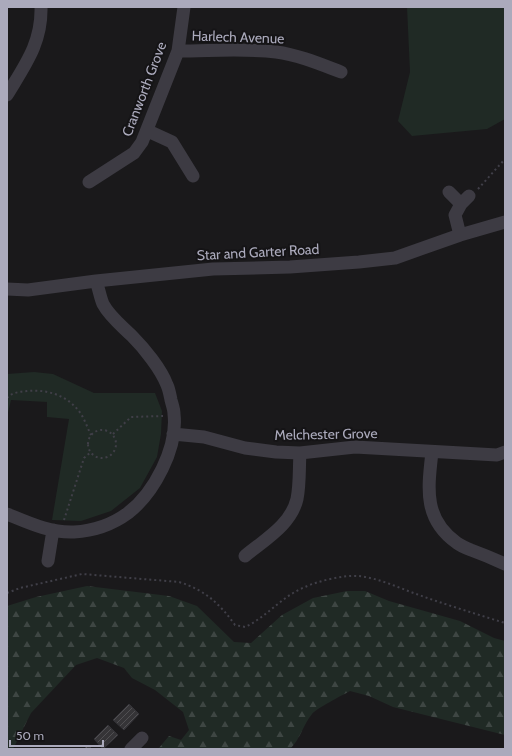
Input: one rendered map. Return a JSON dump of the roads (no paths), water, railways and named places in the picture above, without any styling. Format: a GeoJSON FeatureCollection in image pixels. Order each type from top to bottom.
{"type":"FeatureCollection","features":[{"type":"Feature","properties":{"kind":"street"},"geometry":{"type":"LineString","coordinates":[[7,95],[33,50],[39,30],[41,7]]}},
{"type":"Feature","properties":{"kind":"street","name":"Cranworth Grove"},"geometry":{"type":"LineString","coordinates":[[89,182],[134,153],[142,142],[178,51],[184,7]]}},
{"type":"Feature","properties":{"kind":"street","name":"Harlech Avenue"},"geometry":{"type":"LineString","coordinates":[[178,51],[277,52],[306,59],[341,72]]}},
{"type":"Feature","properties":{"kind":"street"},"geometry":{"type":"LineString","coordinates":[[148,130],[172,142],[193,176]]}},
{"type":"Feature","properties":{"kind":"street"},"geometry":{"type":"LineString","coordinates":[[450,192],[465,200],[455,215],[460,235]]}},
{"type":"Feature","properties":{"kind":"street","name":"Star and Garter Road"},"geometry":{"type":"LineString","coordinates":[[7,290],[28,290],[96,281],[213,269],[290,267],[388,259],[505,222]]}},
{"type":"Feature","properties":{"kind":"street"},"geometry":{"type":"LineString","coordinates":[[7,514],[37,526],[56,531],[74,532],[92,530],[109,523],[128,512],[146,495],[157,478],[168,456],[173,434],[174,415],[167,385],[152,360],[132,336],[110,314],[103,304],[96,281]]}},
{"type":"Feature","properties":{"kind":"street","name":"Melchester Grove"},"geometry":{"type":"LineString","coordinates":[[173,434],[204,437],[245,448],[276,452],[300,453],[355,447],[497,455],[505,452]]}},
{"type":"Feature","properties":{"kind":"street"},"geometry":{"type":"LineString","coordinates":[[432,452],[429,498],[435,520],[446,534],[458,544],[505,564]]}},
{"type":"Feature","properties":{"kind":"street"},"geometry":{"type":"LineString","coordinates":[[246,556],[282,525],[292,511],[296,501],[300,453]]}},
{"type":"Feature","properties":{"kind":"street"},"geometry":{"type":"LineString","coordinates":[[48,561],[56,531]]}},
{"type":"Feature","properties":{"kind":"street"},"geometry":{"type":"LineString","coordinates":[[131,749],[142,738]]}}]}
